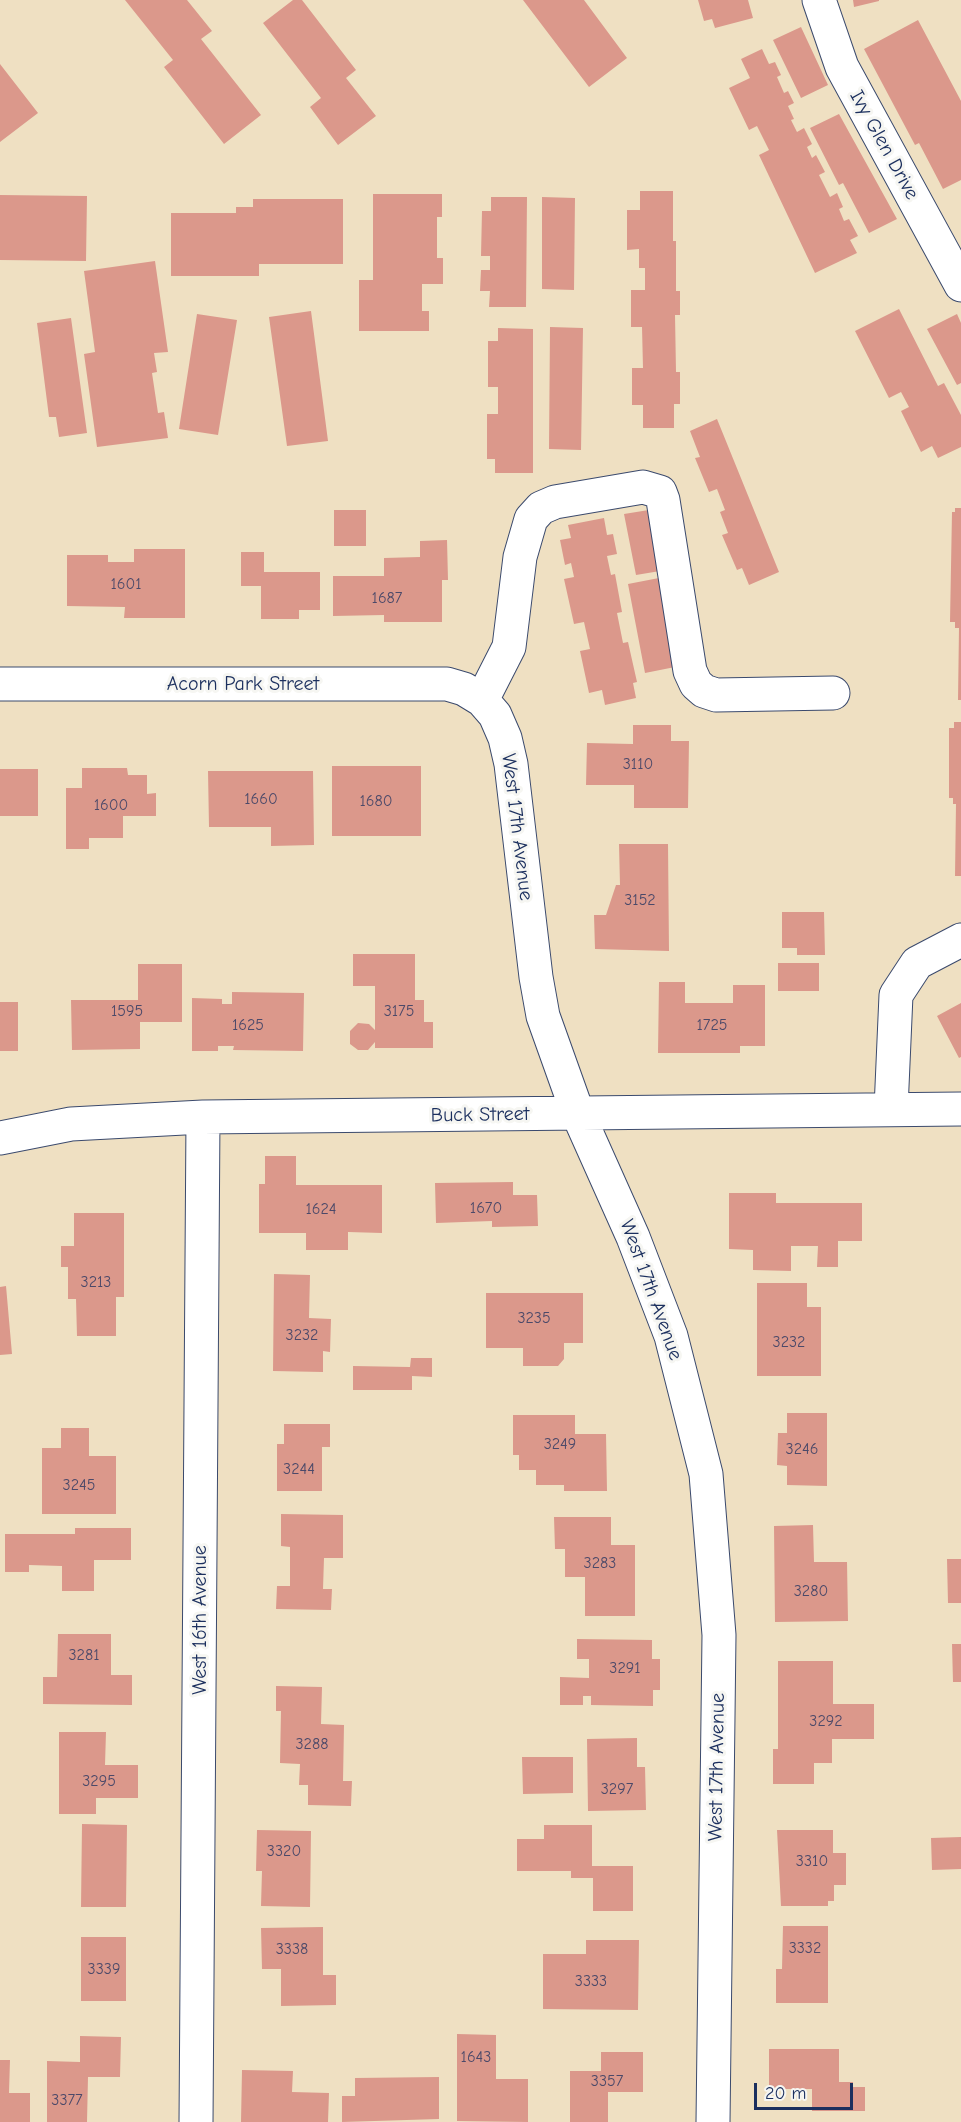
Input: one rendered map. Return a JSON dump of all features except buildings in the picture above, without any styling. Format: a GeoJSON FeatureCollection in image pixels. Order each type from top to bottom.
{"type":"FeatureCollection","features":[{"type":"Feature","properties":{"kind":"street","name":"Ivy Glen Drive"},"geometry":{"type":"LineString","coordinates":[[819,0],[842,67],[961,285]]}},
{"type":"Feature","properties":{"kind":"street"},"geometry":{"type":"LineString","coordinates":[[483,700],[509,647],[523,537],[536,513],[555,502],[643,487],[660,492],[690,671],[696,684],[704,691],[716,695],[833,693]]}},
{"type":"Feature","properties":{"kind":"street","name":"Acorn Park Street"},"geometry":{"type":"LineString","coordinates":[[0,684],[426,683],[464,689],[483,700]]}},
{"type":"Feature","properties":{"kind":"street","name":"West 17th Avenue"},"geometry":{"type":"LineString","coordinates":[[483,700],[495,715],[509,755],[536,977],[546,1025],[578,1114],[633,1237],[671,1336],[706,1474],[719,1635],[713,2122]]}},
{"type":"Feature","properties":{"kind":"street"},"geometry":{"type":"LineString","coordinates":[[891,1109],[896,995],[917,963],[961,940]]}},
{"type":"Feature","properties":{"kind":"street","name":"Buck Street"},"geometry":{"type":"LineString","coordinates":[[0,1138],[71,1125],[203,1117],[961,1109]]}},
{"type":"Feature","properties":{"kind":"street","name":"West 16th Avenue"},"geometry":{"type":"LineString","coordinates":[[196,2122],[203,1117]]}}]}
